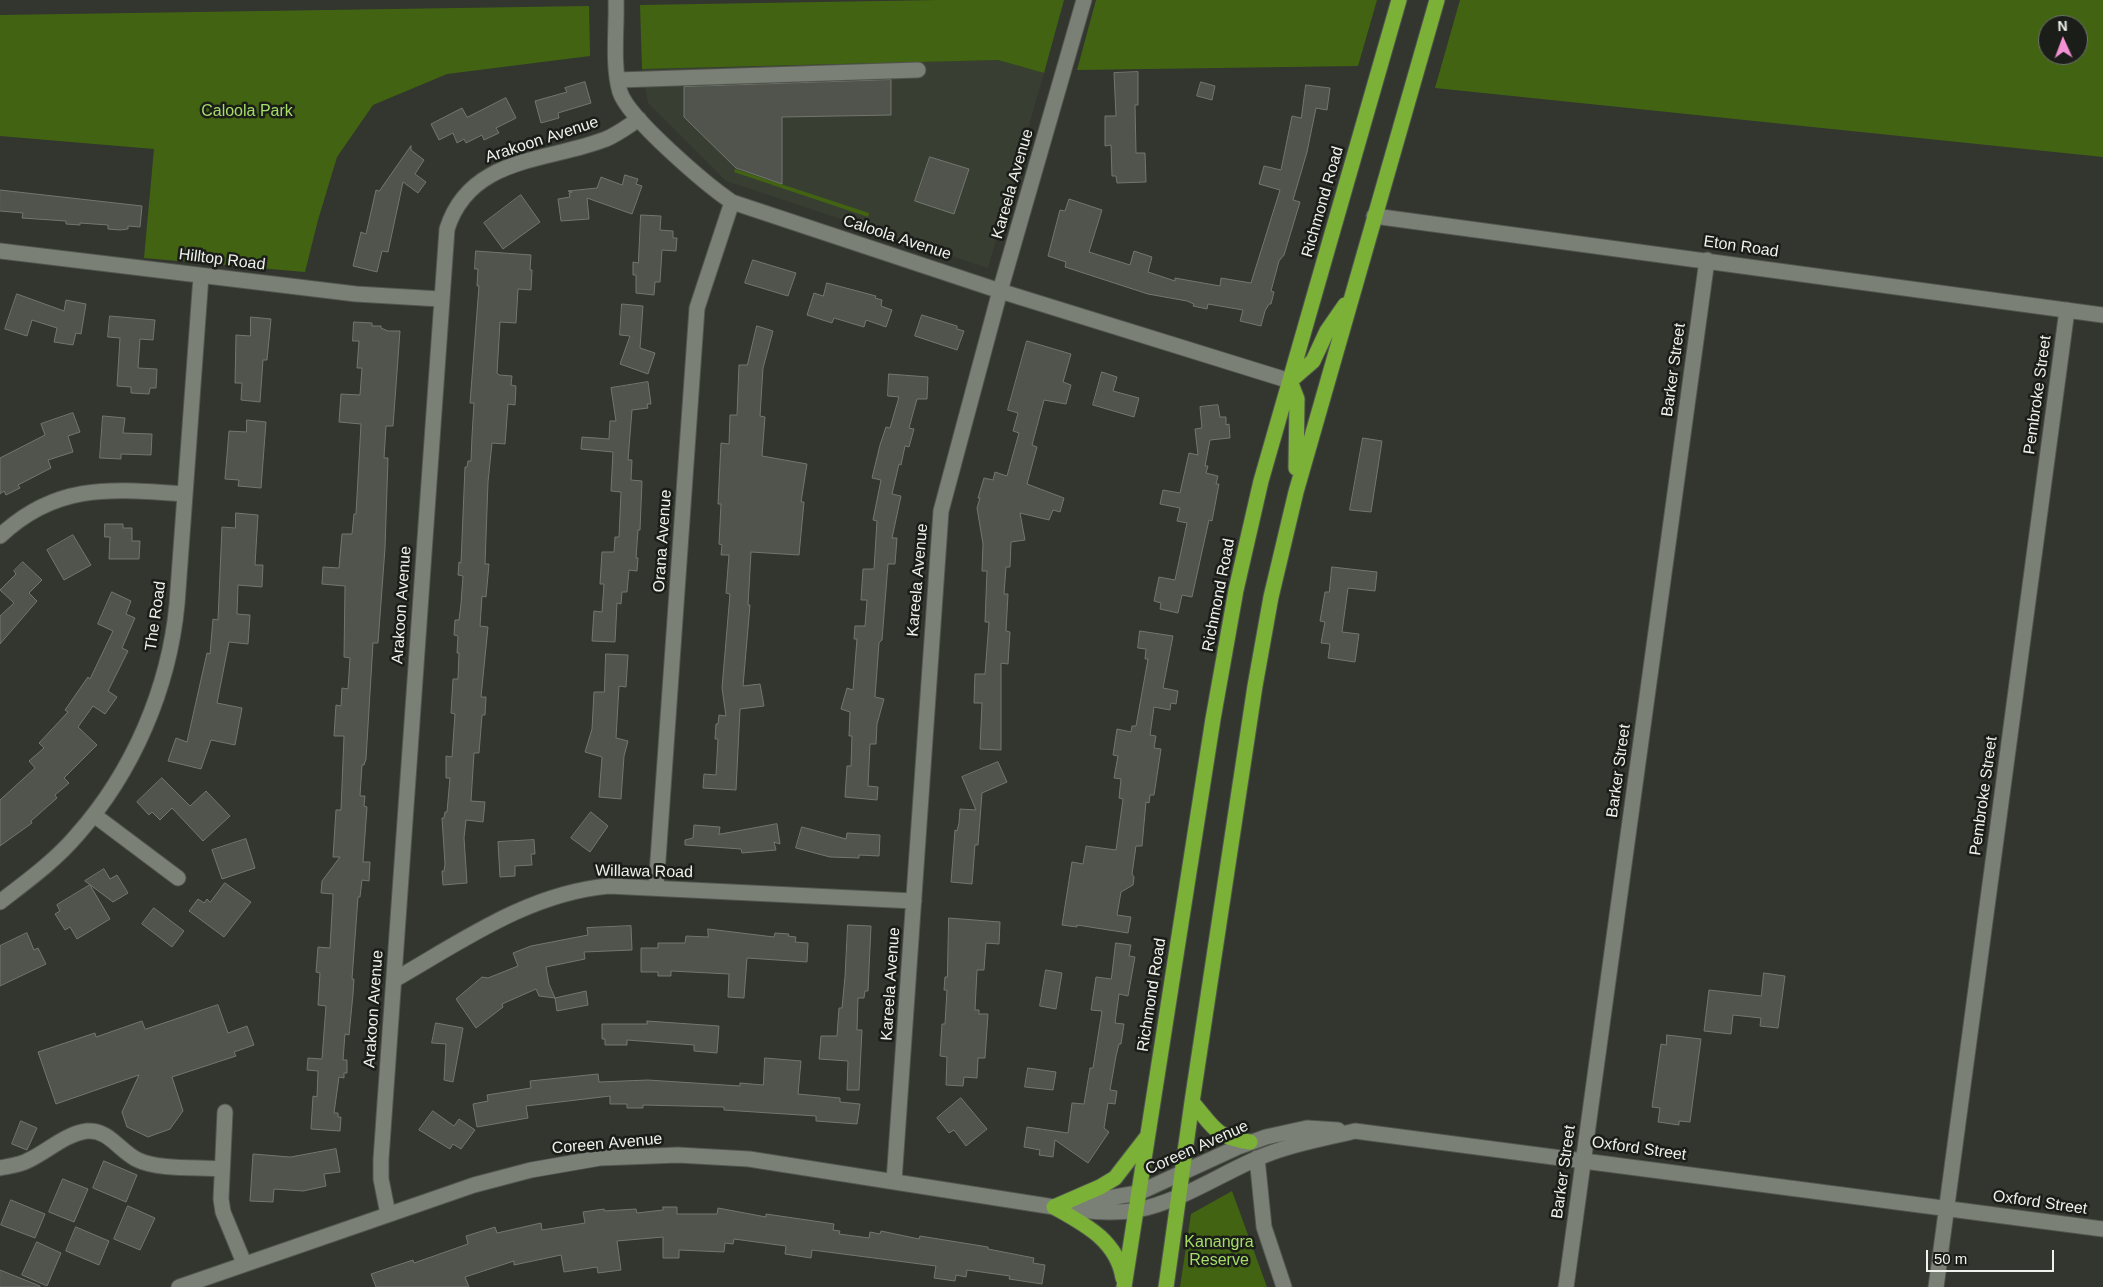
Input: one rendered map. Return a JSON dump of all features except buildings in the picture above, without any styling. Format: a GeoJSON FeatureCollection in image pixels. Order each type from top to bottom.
{"type":"FeatureCollection","features":[{"type":"Feature","properties":{"kind":"highway","name":"Richmond Road"},"geometry":{"type":"LineString","coordinates":[[1124,1286],[1213,719],[1236,590],[1261,481],[1399,0]]}},
{"type":"Feature","properties":{"kind":"highway"},"geometry":{"type":"LineString","coordinates":[[1166,1287],[1255,686],[1271,597],[1296,492],[1436,0]]}},
{"type":"Feature","properties":{"kind":"highway"},"geometry":{"type":"LineString","coordinates":[[1296,492],[1297,399],[1290,381],[1312,360],[1327,330],[1352,293]]}},
{"type":"Feature","properties":{"kind":"highway"},"geometry":{"type":"LineString","coordinates":[[1192,1102],[1209,1124],[1223,1137],[1250,1142]]}},
{"type":"Feature","properties":{"kind":"highway"},"geometry":{"type":"LineString","coordinates":[[1054,1207],[1100,1187],[1114,1178],[1148,1136]]}},
{"type":"Feature","properties":{"kind":"highway"},"geometry":{"type":"LineString","coordinates":[[1054,1207],[1103,1238],[1118,1261],[1124,1286]]}},
{"type":"Feature","properties":{"kind":"street","name":"Caloola Avenue"},"geometry":{"type":"LineString","coordinates":[[616,0],[618,80],[623,99],[639,119],[711,188],[732,202],[1000,291],[1290,381]]}},
{"type":"Feature","properties":{"kind":"street","name":"Kareela Avenue"},"geometry":{"type":"LineString","coordinates":[[894,1181],[941,511],[1000,291],[1084,0]]}},
{"type":"Feature","properties":{"kind":"street"},"geometry":{"type":"LineString","coordinates":[[618,80],[918,70]]}},
{"type":"Feature","properties":{"kind":"street","name":"Arakoon Avenue"},"geometry":{"type":"LineString","coordinates":[[388,1214],[382,1179],[381,1159],[446,229],[458,205],[477,183],[500,169],[605,139],[639,119]]}},
{"type":"Feature","properties":{"kind":"street","name":"Orana Avenue"},"geometry":{"type":"LineString","coordinates":[[656,888],[696,321],[700,295],[732,202]]}},
{"type":"Feature","properties":{"kind":"street","name":"Eton Road"},"geometry":{"type":"LineString","coordinates":[[1374,216],[2103,315]]}},
{"type":"Feature","properties":{"kind":"street","name":"Hilltop Road"},"geometry":{"type":"LineString","coordinates":[[0,251],[356,294],[440,299]]}},
{"type":"Feature","properties":{"kind":"street","name":"Barker Street"},"geometry":{"type":"LineString","coordinates":[[1566,1287],[1707,260]]}},
{"type":"Feature","properties":{"kind":"street","name":"The Road"},"geometry":{"type":"LineString","coordinates":[[0,902],[58,855],[94,815],[123,771],[138,743],[166,666],[175,625],[201,276]]}},
{"type":"Feature","properties":{"kind":"street","name":"Pembroke Street"},"geometry":{"type":"LineString","coordinates":[[1936,1287],[2067,310]]}},
{"type":"Feature","properties":{"kind":"street"},"geometry":{"type":"LineString","coordinates":[[0,535],[30,512],[57,498],[74,494],[121,489],[185,494]]}},
{"type":"Feature","properties":{"kind":"street"},"geometry":{"type":"LineString","coordinates":[[94,815],[178,878]]}},
{"type":"Feature","properties":{"kind":"street","name":"Willawa Road"},"geometry":{"type":"LineString","coordinates":[[394,980],[506,916],[549,898],[588,888],[609,886],[914,901]]}},
{"type":"Feature","properties":{"kind":"street"},"geometry":{"type":"LineString","coordinates":[[226,1112],[221,1199],[223,1212],[244,1264]]}},
{"type":"Feature","properties":{"kind":"street","name":"Coreen Avenue"},"geometry":{"type":"LineString","coordinates":[[1054,1207],[1138,1193],[1250,1142],[1288,1131],[1307,1128],[1355,1131]]}},
{"type":"Feature","properties":{"kind":"street"},"geometry":{"type":"LineString","coordinates":[[0,1168],[28,1161],[66,1138],[88,1131],[99,1132],[111,1139],[129,1156],[141,1162],[222,1169]]}},
{"type":"Feature","properties":{"kind":"street","name":"Oxford Street"},"geometry":{"type":"LineString","coordinates":[[1180,1195],[1257,1158],[1285,1148],[1355,1131],[2103,1229]]}},
{"type":"Feature","properties":{"kind":"street","name":"Coreen Avenue"},"geometry":{"type":"LineString","coordinates":[[179,1287],[388,1214],[512,1174],[575,1162],[626,1156],[686,1155],[742,1158],[1054,1207],[1100,1212],[1136,1210],[1156,1206],[1180,1195]]}},
{"type":"Feature","properties":{"kind":"street"},"geometry":{"type":"LineString","coordinates":[[1257,1158],[1264,1227],[1284,1287]]}},
{"type":"Feature","properties":{"kind":"shaded area"},"geometry":{"type":"Polygon","coordinates":[[[998,60],[1044,73],[988,268],[726,181],[648,103],[642,69],[998,60]]]}},
{"type":"Feature","properties":{"kind":"green space"},"geometry":{"type":"Polygon","coordinates":[[[1064,0],[1044,73],[998,60],[642,69],[640,5],[1064,0]]]}},
{"type":"Feature","properties":{"kind":"green space"},"geometry":{"type":"Polygon","coordinates":[[[1096,0],[1377,0],[1358,66],[1077,70],[1096,0]]]}},
{"type":"Feature","properties":{"kind":"green space"},"geometry":{"type":"Polygon","coordinates":[[[1460,0],[2103,0],[2103,157],[1435,88],[1460,0]]]}},
{"type":"Feature","properties":{"kind":"green space","name":"Caloola Park"},"geometry":{"type":"Polygon","coordinates":[[[589,6],[590,56],[447,74],[373,105],[337,157],[305,272],[144,258],[154,149],[0,136],[0,15],[589,6]]]}},
{"type":"Feature","properties":{"kind":"green space"},"geometry":{"type":"Polygon","coordinates":[[[735,169],[869,213],[868,217],[734,172],[735,169]]]}},
{"type":"Feature","properties":{"kind":"green space","name":"Kanangra Reserve"},"geometry":{"type":"Polygon","coordinates":[[[1232,1191],[1267,1287],[1180,1287],[1191,1214],[1232,1191]]]}}]}
